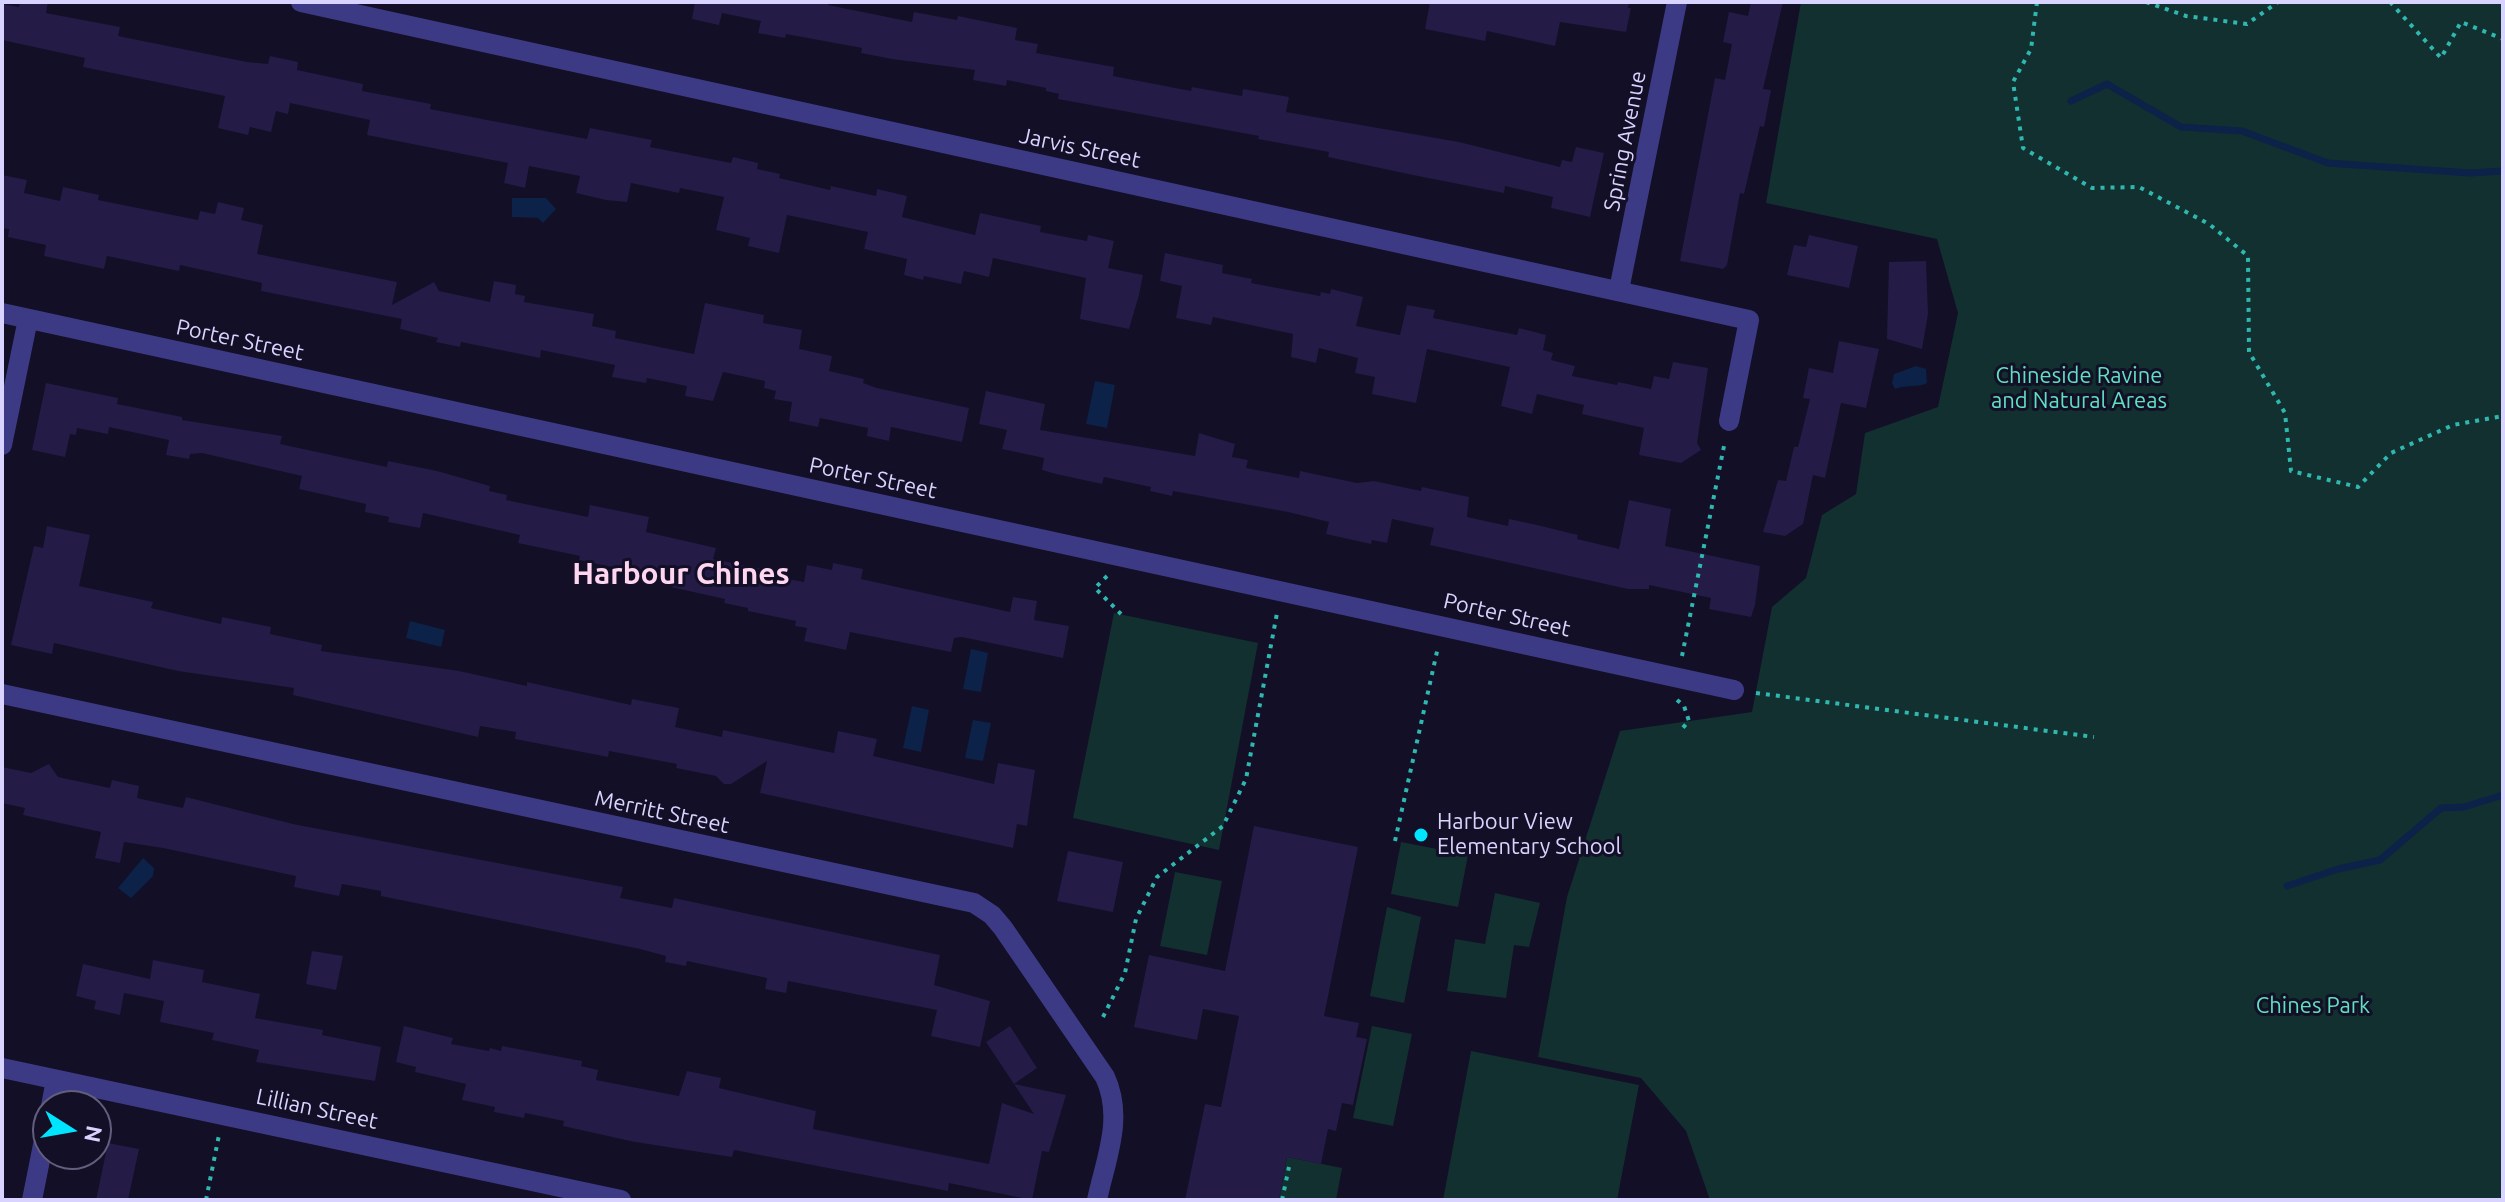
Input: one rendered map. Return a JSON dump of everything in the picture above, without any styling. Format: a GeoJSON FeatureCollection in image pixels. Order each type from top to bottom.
{"type":"FeatureCollection","features":[{"type":"Feature","properties":{"kind":"street","name":"Jarvis Street"},"geometry":{"type":"LineString","coordinates":[[301,2],[1749,320],[1729,421]]}},
{"type":"Feature","properties":{"kind":"street","name":"Spring Avenue"},"geometry":{"type":"LineString","coordinates":[[1619,290],[1677,2]]}},
{"type":"Feature","properties":{"kind":"street","name":"Porter Street"},"geometry":{"type":"LineString","coordinates":[[2,313],[1734,690]]}},
{"type":"Feature","properties":{"kind":"street"},"geometry":{"type":"LineString","coordinates":[[2,445],[28,319]]}},
{"type":"Feature","properties":{"kind":"street","name":"Merritt Street"},"geometry":{"type":"LineString","coordinates":[[2,694],[974,903],[1003,928],[1105,1077],[1113,1095],[1114,1126],[1097,1200]]}},
{"type":"Feature","properties":{"kind":"street","name":"Lillian Street"},"geometry":{"type":"LineString","coordinates":[[2,1068],[621,1200]]}},
{"type":"Feature","properties":{"kind":"street"},"geometry":{"type":"LineString","coordinates":[[54,1090],[56,1080]]}},
{"type":"Feature","properties":{"kind":"street"},"geometry":{"type":"LineString","coordinates":[[32,1200],[38,1170]]}},
{"type":"Feature","properties":{"kind":"path"},"geometry":{"type":"LineString","coordinates":[[2037,2],[2031,49],[2013,82],[2023,148],[2092,188],[2139,187],[2209,224],[2248,256],[2249,352],[2285,413],[2291,471],[2358,487],[2391,453],[2453,425],[2503,416]]}},
{"type":"Feature","properties":{"kind":"path"},"geometry":{"type":"LineString","coordinates":[[2146,2],[2186,16],[2247,24],[2278,2]]}},
{"type":"Feature","properties":{"kind":"path"},"geometry":{"type":"LineString","coordinates":[[2390,2],[2441,58],[2461,22],[2503,39]]}},
{"type":"Feature","properties":{"kind":"path"},"geometry":{"type":"LineString","coordinates":[[1680,662],[1729,421]]}},
{"type":"Feature","properties":{"kind":"path"},"geometry":{"type":"LineString","coordinates":[[1112,554],[1105,581],[1095,584],[1095,588],[1121,614]]}},
{"type":"Feature","properties":{"kind":"path"},"geometry":{"type":"LineString","coordinates":[[1103,1017],[1125,973],[1136,919],[1157,877],[1223,826],[1246,779],[1281,591]]}},
{"type":"Feature","properties":{"kind":"path"},"geometry":{"type":"LineString","coordinates":[[1395,841],[1443,626]]}},
{"type":"Feature","properties":{"kind":"path"},"geometry":{"type":"LineString","coordinates":[[1734,690],[2094,737]]}},
{"type":"Feature","properties":{"kind":"path"},"geometry":{"type":"LineString","coordinates":[[1673,697],[1684,706],[1689,721],[1680,731]]}},
{"type":"Feature","properties":{"kind":"path"},"geometry":{"type":"LineString","coordinates":[[206,1200],[223,1113]]}},
{"type":"Feature","properties":{"kind":"path"},"geometry":{"type":"LineString","coordinates":[[1282,1200],[1289,1167]]}},
{"type":"Feature","properties":{"kind":"green space"},"geometry":{"type":"Polygon","coordinates":[[[1801,2],[2503,2],[2503,1200],[1710,1200],[1686,1131],[1641,1078],[1538,1057],[1567,897],[1620,731],[1752,712],[1772,607],[1806,578],[1822,515],[1856,494],[1865,433],[1938,407],[1958,313],[1937,239],[1766,203],[1801,2]]]}},
{"type":"Feature","properties":{"kind":"green space"},"geometry":{"type":"Polygon","coordinates":[[[1114,613],[1258,643],[1219,850],[1073,818],[1114,613]]]}},
{"type":"Feature","properties":{"kind":"green space"},"geometry":{"type":"Polygon","coordinates":[[[1401,842],[1468,855],[1458,907],[1391,894],[1401,842]]]}},
{"type":"Feature","properties":{"kind":"green space"},"geometry":{"type":"Polygon","coordinates":[[[1175,872],[1222,881],[1207,955],[1160,946],[1175,872]]]}},
{"type":"Feature","properties":{"kind":"green space"},"geometry":{"type":"Polygon","coordinates":[[[1495,893],[1540,903],[1529,947],[1514,945],[1506,998],[1447,991],[1455,939],[1485,944],[1495,893]]]}},
{"type":"Feature","properties":{"kind":"green space"},"geometry":{"type":"Polygon","coordinates":[[[1387,907],[1421,917],[1404,1003],[1370,996],[1387,907]]]}},
{"type":"Feature","properties":{"kind":"green space"},"geometry":{"type":"Polygon","coordinates":[[[1372,1026],[1412,1034],[1393,1126],[1353,1118],[1372,1026]]]}},
{"type":"Feature","properties":{"kind":"green space"},"geometry":{"type":"Polygon","coordinates":[[[1471,1051],[1639,1085],[1617,1200],[1443,1200],[1471,1051]]]}},
{"type":"Feature","properties":{"kind":"green space"},"geometry":{"type":"Polygon","coordinates":[[[1287,1157],[1342,1168],[1336,1200],[1279,1200],[1287,1157]]]}},
{"type":"Feature","properties":{"kind":"water"},"geometry":{"type":"Polygon","coordinates":[[[512,198],[546,198],[556,209],[543,223],[538,218],[512,217],[512,198]]]}},
{"type":"Feature","properties":{"kind":"water"},"geometry":{"type":"Polygon","coordinates":[[[1916,366],[1926,369],[1927,383],[1895,389],[1892,383],[1894,374],[1916,366]]]}},
{"type":"Feature","properties":{"kind":"water"},"geometry":{"type":"Polygon","coordinates":[[[1095,381],[1115,385],[1107,428],[1086,424],[1095,381]]]}},
{"type":"Feature","properties":{"kind":"water"},"geometry":{"type":"Polygon","coordinates":[[[410,621],[445,630],[441,647],[406,638],[410,621]]]}},
{"type":"Feature","properties":{"kind":"water"},"geometry":{"type":"Polygon","coordinates":[[[971,649],[988,653],[981,692],[963,689],[971,649]]]}},
{"type":"Feature","properties":{"kind":"water"},"geometry":{"type":"Polygon","coordinates":[[[912,706],[929,710],[921,752],[903,748],[912,706]]]}},
{"type":"Feature","properties":{"kind":"water"},"geometry":{"type":"Polygon","coordinates":[[[973,720],[991,723],[983,761],[965,758],[973,720]]]}},
{"type":"Feature","properties":{"kind":"water"},"geometry":{"type":"Polygon","coordinates":[[[143,858],[154,868],[153,876],[131,898],[118,888],[143,858]]]}},
{"type":"Feature","properties":{"kind":"building"},"geometry":{"type":"Polygon","coordinates":[[[20,2],[48,2],[46,13],[120,27],[118,36],[247,62],[268,64],[270,56],[298,62],[297,70],[363,84],[362,91],[431,104],[430,109],[587,139],[590,128],[652,140],[650,147],[731,163],[733,157],[758,163],[757,169],[780,174],[779,178],[830,190],[831,186],[876,196],[877,189],[907,196],[902,217],[975,235],[980,213],[1041,226],[1040,232],[1087,241],[1088,235],[1114,241],[1108,268],[1143,275],[1139,295],[1129,329],[1080,319],[1086,278],[993,258],[989,277],[964,271],[961,284],[924,276],[923,280],[904,275],[907,259],[864,249],[868,232],[787,215],[779,253],[748,246],[750,238],[716,230],[724,197],[680,188],[679,193],[631,183],[627,202],[606,200],[576,193],[580,176],[529,166],[525,188],[504,183],[508,163],[367,135],[370,120],[290,103],[288,114],[276,111],[271,132],[250,127],[248,135],[218,128],[225,96],[83,67],[85,58],[2,40],[2,4],[19,7],[20,2]]]}},
{"type":"Feature","properties":{"kind":"building"},"geometry":{"type":"Polygon","coordinates":[[[695,2],[829,2],[828,5],[912,22],[914,12],[957,20],[958,16],[1017,28],[1015,40],[1038,44],[1036,53],[1114,67],[1113,76],[1191,91],[1192,87],[1242,96],[1243,89],[1289,97],[1286,112],[1459,142],[1560,167],[1562,160],[1572,162],[1576,147],[1604,153],[1590,217],[1551,208],[1553,197],[1505,186],[1504,193],[1413,175],[1328,157],[1329,152],[1258,139],[1259,136],[1058,99],[1059,94],[1046,91],[1046,88],[1007,80],[1006,86],[973,80],[975,70],[892,59],[861,53],[862,48],[786,34],[785,38],[758,33],[761,21],[722,13],[719,25],[692,19],[695,2]]]}},
{"type":"Feature","properties":{"kind":"building"},"geometry":{"type":"Polygon","coordinates":[[[1430,2],[1629,2],[1628,8],[1631,8],[1626,32],[1560,22],[1555,46],[1487,31],[1485,41],[1425,29],[1430,2]]]}},
{"type":"Feature","properties":{"kind":"building"},"geometry":{"type":"Polygon","coordinates":[[[1751,2],[1783,2],[1763,89],[1771,90],[1764,127],[1760,126],[1744,194],[1740,193],[1727,265],[1723,269],[1680,261],[1715,78],[1725,80],[1732,44],[1723,42],[1729,12],[1748,16],[1751,2]]]}},
{"type":"Feature","properties":{"kind":"building"},"geometry":{"type":"Polygon","coordinates":[[[2,175],[27,180],[24,193],[60,201],[63,187],[99,195],[98,200],[198,220],[200,211],[215,214],[218,202],[244,208],[241,220],[263,225],[257,254],[397,282],[392,305],[434,282],[439,291],[490,302],[494,281],[516,285],[515,294],[525,296],[524,302],[594,314],[592,326],[616,331],[615,338],[694,354],[705,303],[764,315],[763,323],[802,330],[799,349],[832,356],[829,371],[864,379],[863,383],[877,388],[969,408],[962,442],[891,427],[889,441],[867,436],[868,428],[820,418],[818,427],[789,421],[792,402],[774,399],[776,391],[764,388],[765,381],[723,372],[713,401],[685,396],[687,386],[647,378],[646,383],[612,377],[615,365],[541,350],[540,358],[461,342],[460,347],[436,342],[438,338],[400,329],[402,319],[261,291],[262,283],[180,265],[179,271],[107,256],[104,269],[44,256],[46,245],[8,237],[9,229],[2,228],[2,175]]]}},
{"type":"Feature","properties":{"kind":"building"},"geometry":{"type":"Polygon","coordinates":[[[1809,235],[1858,246],[1849,288],[1787,275],[1794,245],[1806,247],[1809,235]]]}},
{"type":"Feature","properties":{"kind":"building"},"geometry":{"type":"Polygon","coordinates":[[[1165,253],[1223,265],[1222,273],[1252,279],[1251,283],[1320,296],[1321,292],[1330,294],[1331,289],[1363,297],[1356,326],[1400,335],[1407,305],[1435,310],[1433,318],[1517,335],[1519,328],[1546,335],[1543,350],[1553,353],[1551,360],[1575,366],[1572,376],[1651,389],[1654,376],[1669,379],[1673,362],[1708,368],[1697,443],[1701,450],[1681,463],[1639,455],[1644,428],[1582,414],[1584,405],[1537,394],[1532,414],[1501,406],[1510,367],[1427,349],[1416,403],[1372,394],[1375,377],[1355,373],[1358,358],[1319,348],[1316,363],[1291,357],[1293,334],[1213,317],[1211,325],[1176,318],[1182,286],[1160,281],[1165,253]]]}},
{"type":"Feature","properties":{"kind":"building"},"geometry":{"type":"Polygon","coordinates":[[[1926,261],[1928,314],[1922,349],[1887,339],[1889,262],[1926,261]]]}},
{"type":"Feature","properties":{"kind":"building"},"geometry":{"type":"Polygon","coordinates":[[[1839,341],[1879,349],[1866,408],[1841,403],[1825,478],[1813,475],[1803,524],[1785,536],[1763,532],[1778,480],[1786,481],[1794,447],[1798,447],[1810,399],[1803,398],[1809,368],[1833,373],[1839,341]]]}},
{"type":"Feature","properties":{"kind":"building"},"geometry":{"type":"Polygon","coordinates":[[[46,383],[118,398],[117,404],[182,417],[182,420],[282,436],[280,444],[387,467],[388,461],[437,471],[490,486],[489,491],[507,495],[506,500],[588,517],[590,505],[649,517],[646,532],[716,548],[713,559],[763,569],[762,574],[804,582],[807,565],[832,570],[833,563],[863,569],[861,579],[1010,612],[1013,597],[1037,601],[1034,620],[1069,626],[1063,658],[962,637],[954,638],[951,652],[850,632],[846,650],[804,641],[807,628],[795,626],[796,621],[748,611],[748,608],[724,603],[725,599],[671,587],[673,580],[579,560],[580,556],[518,543],[520,535],[423,513],[420,528],[388,522],[389,517],[365,512],[366,504],[299,489],[302,476],[202,453],[190,454],[189,459],[166,455],[169,440],[109,427],[108,434],[77,428],[76,435],[70,434],[65,457],[32,450],[46,383]]]}},
{"type":"Feature","properties":{"kind":"building"},"geometry":{"type":"Polygon","coordinates":[[[986,391],[1045,404],[1040,430],[1195,456],[1199,433],[1235,444],[1232,457],[1248,460],[1246,468],[1299,478],[1300,471],[1357,483],[1374,481],[1421,491],[1422,487],[1469,497],[1467,517],[1508,526],[1509,519],[1578,535],[1577,539],[1619,549],[1629,500],[1671,509],[1665,546],[1760,566],[1755,605],[1751,617],[1709,609],[1711,598],[1649,585],[1649,589],[1628,589],[1430,545],[1434,528],[1392,519],[1387,543],[1372,540],[1371,544],[1326,534],[1329,522],[1288,512],[1173,491],[1172,496],[1150,491],[1151,487],[1104,477],[1102,484],[1056,474],[1042,470],[1044,458],[1002,449],[1007,430],[979,424],[986,391]]]}},
{"type":"Feature","properties":{"kind":"building"},"geometry":{"type":"Polygon","coordinates":[[[47,526],[90,535],[79,586],[153,602],[151,608],[221,624],[222,617],[271,627],[270,634],[322,645],[321,651],[459,671],[527,686],[527,682],[631,705],[632,699],[679,708],[675,727],[722,737],[723,730],[834,753],[838,731],[877,739],[873,756],[994,784],[998,763],[1035,770],[1027,826],[1017,824],[1013,848],[760,793],[767,761],[731,784],[724,784],[716,776],[676,768],[677,764],[609,751],[608,757],[515,739],[516,732],[480,726],[478,737],[293,695],[294,688],[178,671],[54,643],[52,654],[11,645],[34,546],[43,548],[47,526]]]}},
{"type":"Feature","properties":{"kind":"building"},"geometry":{"type":"Polygon","coordinates":[[[49,764],[58,777],[110,788],[112,780],[139,786],[137,798],[183,808],[186,797],[293,824],[623,887],[620,898],[672,908],[674,898],[940,955],[934,985],[990,1001],[980,1047],[931,1036],[937,1010],[788,981],[786,993],[765,989],[767,978],[687,961],[686,966],[665,962],[666,956],[640,949],[381,896],[381,891],[342,884],[339,896],[294,887],[296,876],[124,842],[120,863],[95,858],[101,832],[23,815],[25,808],[2,803],[2,767],[31,773],[49,764]]]}},
{"type":"Feature","properties":{"kind":"building"},"geometry":{"type":"Polygon","coordinates":[[[1254,826],[1358,847],[1324,1016],[1359,1023],[1356,1037],[1367,1039],[1353,1105],[1342,1103],[1336,1131],[1328,1129],[1321,1164],[1287,1157],[1279,1200],[1185,1200],[1205,1104],[1221,1107],[1239,1016],[1203,1009],[1197,1040],[1134,1027],[1149,955],[1225,971],[1254,826]]]}},
{"type":"Feature","properties":{"kind":"building"},"geometry":{"type":"Polygon","coordinates":[[[1068,851],[1123,862],[1113,912],[1057,901],[1068,851]]]}},
{"type":"Feature","properties":{"kind":"building"},"geometry":{"type":"Polygon","coordinates":[[[312,951],[343,956],[336,990],[306,984],[312,951]]]}},
{"type":"Feature","properties":{"kind":"building"},"geometry":{"type":"Polygon","coordinates":[[[153,960],[204,970],[202,982],[260,994],[255,1018],[323,1030],[322,1035],[381,1047],[375,1081],[256,1062],[259,1050],[212,1040],[214,1033],[160,1022],[164,1001],[124,993],[120,1015],[94,1009],[96,1001],[76,996],[83,964],[150,979],[153,960]]]}},
{"type":"Feature","properties":{"kind":"building"},"geometry":{"type":"Polygon","coordinates":[[[404,1026],[453,1038],[451,1044],[489,1051],[490,1048],[501,1051],[502,1046],[582,1061],[581,1066],[598,1070],[596,1080],[679,1096],[687,1071],[721,1078],[719,1088],[816,1111],[813,1129],[989,1164],[1002,1103],[1034,1114],[1014,1084],[1066,1095],[1049,1152],[1042,1151],[1032,1200],[949,1183],[948,1191],[734,1150],[732,1157],[635,1142],[563,1126],[564,1121],[525,1113],[524,1118],[494,1112],[495,1107],[462,1100],[466,1084],[415,1072],[416,1067],[396,1062],[404,1026]]]}},
{"type":"Feature","properties":{"kind":"building"},"geometry":{"type":"Polygon","coordinates":[[[1010,1026],[1037,1068],[1014,1084],[986,1042],[1010,1026]]]}},
{"type":"Feature","properties":{"kind":"building"},"geometry":{"type":"Polygon","coordinates":[[[112,1144],[139,1149],[128,1200],[96,1200],[102,1170],[112,1170],[112,1144]]]}},
{"type":"Feature","properties":{"kind":"waterway"},"geometry":{"type":"LineString","coordinates":[[2071,101],[2107,84],[2181,127],[2242,131],[2328,163],[2470,173],[2503,171]]}},
{"type":"Feature","properties":{"kind":"waterway"},"geometry":{"type":"LineString","coordinates":[[2287,886],[2338,869],[2380,860],[2441,808],[2464,807],[2503,795]]}},
{"type":"Feature","properties":{"kind":"place","name":"Harbour View Elementary School"},"geometry":{"type":"Point","coordinates":[1421,835]}},
{"type":"Feature","properties":{"kind":"district","name":"Harbour Chines"},"geometry":{"type":"Point","coordinates":[681,574]}},
{"type":"Feature","properties":{"kind":"park label","name":"Chineside Ravine and Natural Areas"},"geometry":{"type":"Point","coordinates":[2079,388]}},
{"type":"Feature","properties":{"kind":"park label","name":"Chines Park"},"geometry":{"type":"Point","coordinates":[2313,1006]}}]}
